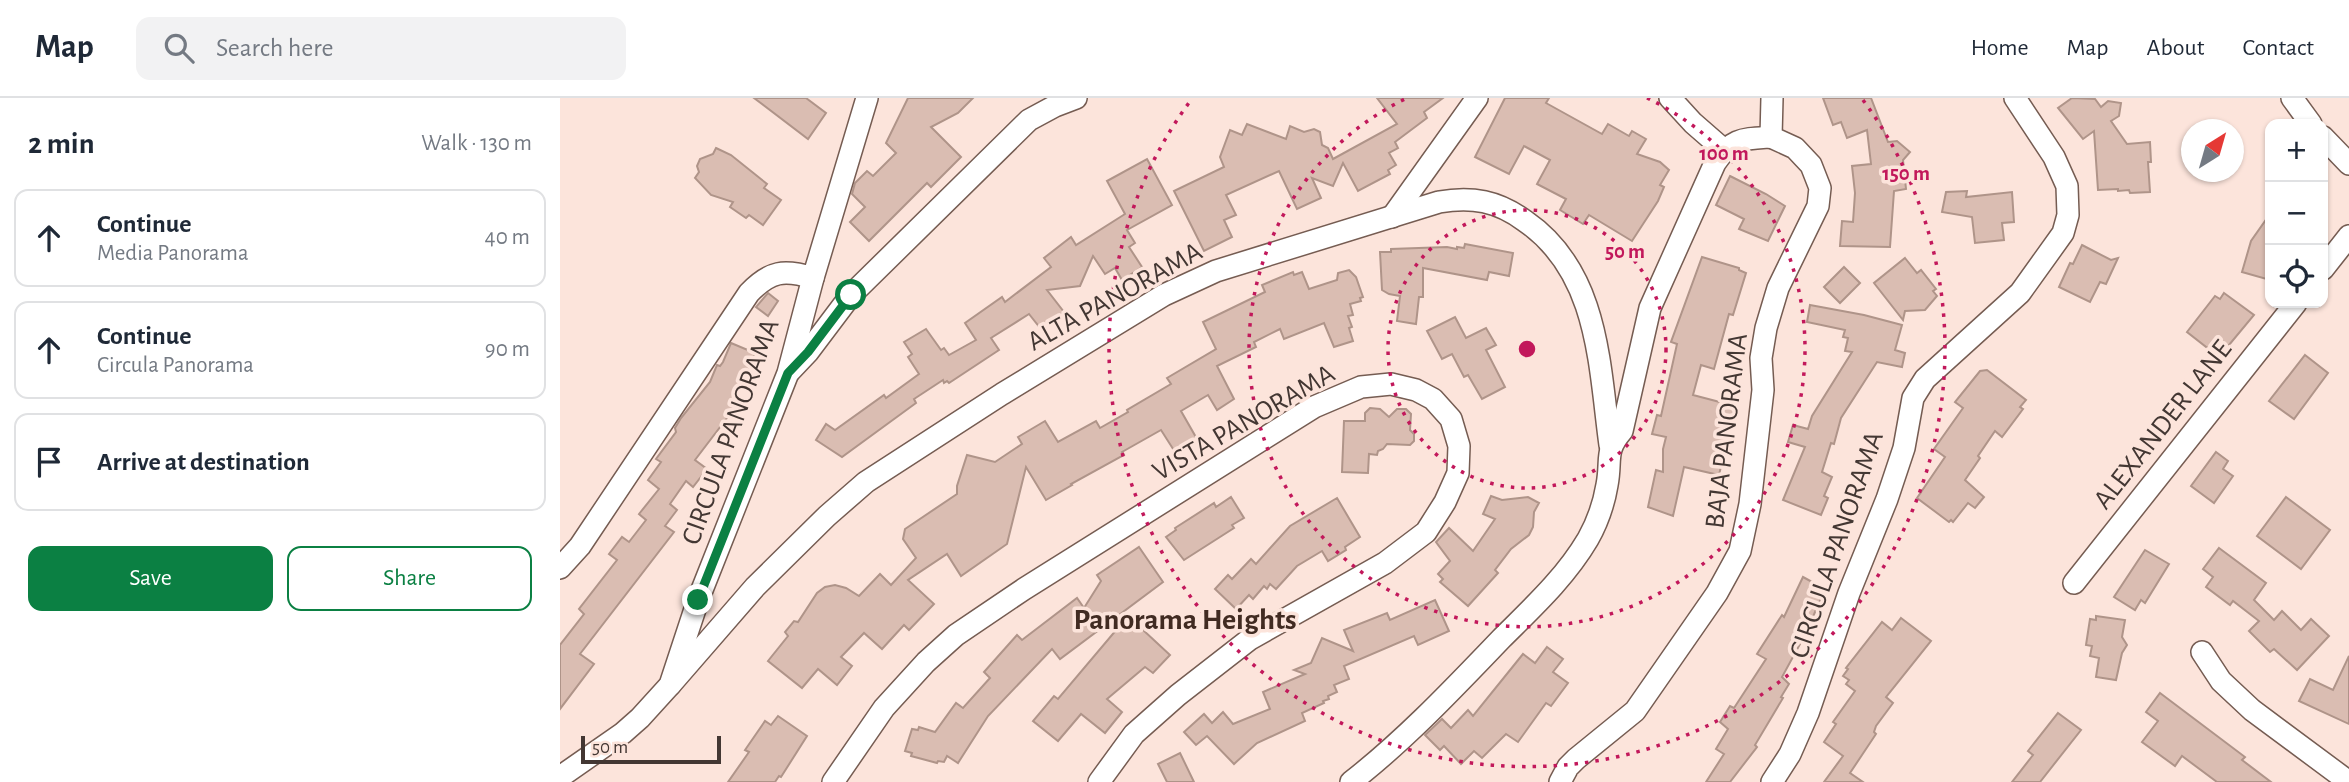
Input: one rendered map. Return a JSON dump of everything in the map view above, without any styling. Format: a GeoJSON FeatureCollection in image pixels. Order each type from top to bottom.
{"type":"FeatureCollection","features":[{"type":"Feature","properties":{"kind":"street","name":"CIRCULA PANORAMA"},"geometry":{"type":"LineString","coordinates":[[560,777],[623,733],[670,685],[698,600],[788,373],[813,278],[867,98]]}},
{"type":"Feature","properties":{"kind":"street"},"geometry":{"type":"LineString","coordinates":[[788,373],[808,352],[851,295],[1029,120],[1076,98]]}},
{"type":"Feature","properties":{"kind":"street"},"geometry":{"type":"LineString","coordinates":[[1392,217],[1477,98]]}},
{"type":"Feature","properties":{"kind":"street"},"geometry":{"type":"LineString","coordinates":[[1670,98],[1724,150]]}},
{"type":"Feature","properties":{"kind":"street"},"geometry":{"type":"LineString","coordinates":[[1351,782],[1395,744],[1487,654],[1568,569],[1589,537],[1604,500],[1610,445],[1622,431],[1650,308],[1715,163],[1724,150],[1735,141],[1771,137],[1772,98]]}},
{"type":"Feature","properties":{"kind":"street","name":"CIRCULA PANORAMA"},"geometry":{"type":"LineString","coordinates":[[1772,782],[1790,754],[1808,713],[1849,593],[1888,499],[1903,449],[1913,398],[1925,379],[2020,293],[2063,233],[2068,215],[2067,186],[2054,157],[2015,98]]}},
{"type":"Feature","properties":{"kind":"street"},"geometry":{"type":"LineString","coordinates":[[2292,98],[2307,119]]}},
{"type":"Feature","properties":{"kind":"street","name":"BAJA PANORAMA"},"geometry":{"type":"LineString","coordinates":[[1560,782],[1576,759],[1635,711],[1717,593],[1740,551],[1750,504],[1763,390],[1762,358],[1766,328],[1778,288],[1818,206],[1820,188],[1811,165],[1795,148],[1771,137]]}},
{"type":"Feature","properties":{"kind":"street"},"geometry":{"type":"LineString","coordinates":[[2328,142],[2349,164]]}},
{"type":"Feature","properties":{"kind":"street","name":"ALTA PANORAMA"},"geometry":{"type":"LineString","coordinates":[[670,685],[755,587],[827,516],[866,482],[990,401],[1190,282],[1253,258],[1439,202],[1459,198],[1483,200],[1516,214],[1549,240],[1572,268],[1584,294],[1598,356],[1610,445]]}},
{"type":"Feature","properties":{"kind":"street"},"geometry":{"type":"LineString","coordinates":[[2328,263],[2349,236]]}},
{"type":"Feature","properties":{"kind":"street"},"geometry":{"type":"LineString","coordinates":[[560,568],[580,546],[749,293],[761,280],[783,271],[813,278]]}},
{"type":"Feature","properties":{"kind":"street","name":"ALEXANDER LANE"},"geometry":{"type":"LineString","coordinates":[[2074,583],[2292,308]]}},
{"type":"Feature","properties":{"kind":"street","name":"VISTA PANORAMA"},"geometry":{"type":"LineString","coordinates":[[833,782],[884,708],[926,662],[956,635],[1024,589],[1314,407],[1362,387],[1391,384],[1416,390],[1433,399],[1451,419],[1459,446],[1458,473],[1445,502],[1426,532],[1385,562],[1250,639],[1178,695],[1134,734],[1099,782]]}},
{"type":"Feature","properties":{"kind":"street"},"geometry":{"type":"LineString","coordinates":[[2202,652],[2221,681],[2252,710],[2349,782]]}},
{"type":"Feature","properties":{"kind":"building"},"geometry":{"type":"Polygon","coordinates":[[[754,98],[806,98],[826,113],[808,139],[754,98]]]}},
{"type":"Feature","properties":{"kind":"building"},"geometry":{"type":"Polygon","coordinates":[[[908,98],[973,98],[958,113],[931,127],[961,157],[931,187],[927,183],[869,241],[850,222],[865,207],[852,194],[855,183],[867,171],[873,176],[896,153],[886,143],[908,98]]]}},
{"type":"Feature","properties":{"kind":"building"},"geometry":{"type":"Polygon","coordinates":[[[1377,98],[1443,98],[1424,112],[1427,118],[1395,142],[1398,148],[1389,153],[1396,165],[1388,170],[1390,174],[1358,191],[1343,163],[1333,186],[1312,178],[1321,198],[1297,209],[1279,171],[1226,195],[1236,215],[1224,220],[1232,237],[1204,251],[1174,191],[1224,167],[1220,157],[1230,130],[1242,135],[1247,124],[1286,139],[1290,126],[1304,132],[1314,129],[1320,132],[1322,145],[1328,148],[1333,159],[1397,124],[1377,98]]]}},
{"type":"Feature","properties":{"kind":"building"},"geometry":{"type":"Polygon","coordinates":[[[1505,98],[1549,98],[1546,103],[1602,134],[1608,124],[1629,136],[1632,131],[1646,139],[1637,154],[1660,162],[1669,170],[1660,185],[1664,187],[1658,201],[1632,241],[1589,215],[1583,224],[1560,210],[1566,199],[1537,184],[1550,160],[1524,146],[1509,174],[1475,157],[1505,98]]]}},
{"type":"Feature","properties":{"kind":"building"},"geometry":{"type":"Polygon","coordinates":[[[1823,98],[1871,98],[1888,142],[1897,141],[1910,152],[1903,160],[1906,189],[1894,191],[1890,247],[1840,246],[1842,221],[1853,222],[1855,193],[1852,166],[1871,164],[1867,130],[1847,138],[1841,122],[1833,125],[1823,98]]]}},
{"type":"Feature","properties":{"kind":"building"},"geometry":{"type":"Polygon","coordinates":[[[2072,98],[2095,99],[2101,107],[2108,101],[2121,103],[2119,116],[2111,121],[2127,144],[2150,142],[2150,192],[2098,190],[2094,131],[2083,139],[2058,108],[2072,98]]]}},
{"type":"Feature","properties":{"kind":"building"},"geometry":{"type":"Polygon","coordinates":[[[716,148],[731,155],[767,184],[764,188],[781,200],[763,225],[730,207],[733,202],[711,195],[695,178],[699,172],[697,166],[700,159],[713,154],[716,148]]]}},
{"type":"Feature","properties":{"kind":"building"},"geometry":{"type":"Polygon","coordinates":[[[1147,159],[1172,205],[1127,230],[1135,243],[1129,247],[1142,267],[1122,280],[1115,268],[1105,274],[1093,256],[1080,286],[1047,290],[1064,312],[1041,329],[1029,314],[991,338],[999,350],[949,383],[944,383],[943,380],[914,399],[916,403],[842,457],[816,440],[826,424],[835,430],[919,374],[908,357],[912,354],[904,342],[926,329],[941,350],[944,348],[949,355],[976,340],[965,323],[1002,297],[1005,302],[1051,267],[1044,258],[1071,237],[1076,245],[1125,214],[1107,181],[1147,159]]]}},
{"type":"Feature","properties":{"kind":"building"},"geometry":{"type":"Polygon","coordinates":[[[1730,176],[1785,206],[1768,241],[1739,229],[1744,219],[1716,205],[1730,176]]]}},
{"type":"Feature","properties":{"kind":"building"},"geometry":{"type":"Polygon","coordinates":[[[1967,191],[1966,197],[2012,192],[2014,222],[2002,223],[2004,240],[1975,243],[1972,217],[1942,212],[1946,192],[1967,191]]]}},
{"type":"Feature","properties":{"kind":"building"},"geometry":{"type":"Polygon","coordinates":[[[2265,221],[2265,279],[2242,272],[2251,241],[2265,221]]]}},
{"type":"Feature","properties":{"kind":"building"},"geometry":{"type":"Polygon","coordinates":[[[1465,244],[1513,253],[1509,276],[1489,272],[1487,280],[1423,268],[1423,297],[1419,297],[1416,324],[1397,321],[1400,296],[1382,290],[1380,252],[1391,252],[1391,249],[1457,249],[1464,248],[1465,244]]]}},
{"type":"Feature","properties":{"kind":"building"},"geometry":{"type":"Polygon","coordinates":[[[2082,245],[2111,260],[2118,258],[2106,284],[2100,282],[2090,302],[2059,287],[2082,245]]]}},
{"type":"Feature","properties":{"kind":"building"},"geometry":{"type":"Polygon","coordinates":[[[1702,257],[1739,268],[1746,273],[1733,315],[1729,314],[1714,369],[1701,365],[1693,395],[1735,406],[1719,475],[1684,467],[1673,516],[1648,507],[1656,470],[1663,472],[1666,437],[1652,434],[1657,415],[1661,416],[1677,344],[1671,342],[1702,257]]]}},
{"type":"Feature","properties":{"kind":"building"},"geometry":{"type":"Polygon","coordinates":[[[1905,258],[1917,273],[1921,270],[1936,289],[1933,291],[1937,296],[1925,310],[1905,311],[1903,320],[1874,283],[1905,258]]]}},
{"type":"Feature","properties":{"kind":"building"},"geometry":{"type":"Polygon","coordinates":[[[1844,267],[1860,283],[1840,303],[1824,287],[1844,267]]]}},
{"type":"Feature","properties":{"kind":"building"},"geometry":{"type":"Polygon","coordinates":[[[1349,270],[1356,277],[1363,297],[1360,298],[1361,301],[1350,304],[1353,315],[1348,316],[1353,341],[1334,347],[1324,323],[1284,339],[1280,329],[1254,342],[1256,347],[1217,366],[1234,399],[1217,410],[1208,395],[1181,411],[1197,439],[1175,452],[1161,430],[1122,452],[1124,455],[1046,500],[1026,467],[1007,544],[961,576],[947,554],[908,580],[934,604],[909,630],[904,625],[882,649],[864,633],[841,657],[852,666],[837,685],[818,669],[802,688],[768,661],[788,636],[785,632],[794,621],[798,622],[817,593],[825,587],[835,585],[859,596],[880,574],[891,585],[916,558],[903,539],[905,529],[957,494],[967,455],[995,462],[1022,444],[1018,437],[1045,421],[1058,442],[1096,421],[1100,428],[1171,384],[1167,378],[1216,349],[1203,322],[1265,292],[1262,285],[1293,272],[1294,275],[1302,272],[1309,289],[1337,280],[1338,273],[1349,270]]]}},
{"type":"Feature","properties":{"kind":"building"},"geometry":{"type":"Polygon","coordinates":[[[768,293],[778,301],[768,316],[756,307],[768,293]]]}},
{"type":"Feature","properties":{"kind":"building"},"geometry":{"type":"Polygon","coordinates":[[[2224,293],[2254,315],[2219,357],[2187,332],[2215,296],[2220,299],[2224,293]]]}},
{"type":"Feature","properties":{"kind":"building"},"geometry":{"type":"Polygon","coordinates":[[[1810,305],[1902,325],[1895,350],[1905,353],[1902,367],[1877,362],[1841,418],[1822,472],[1832,477],[1824,496],[1828,498],[1821,515],[1783,500],[1805,447],[1788,442],[1793,425],[1808,429],[1812,416],[1852,352],[1845,351],[1848,338],[1843,337],[1845,330],[1807,322],[1810,305]]]}},
{"type":"Feature","properties":{"kind":"building"},"geometry":{"type":"Polygon","coordinates":[[[1455,317],[1466,338],[1486,328],[1496,345],[1486,350],[1505,387],[1482,399],[1468,375],[1464,377],[1452,354],[1442,359],[1427,331],[1455,317]]]}},
{"type":"Feature","properties":{"kind":"building"},"geometry":{"type":"Polygon","coordinates":[[[731,343],[755,353],[730,414],[695,460],[707,469],[693,487],[686,481],[670,504],[677,510],[665,526],[674,532],[580,654],[594,664],[560,709],[560,645],[584,614],[579,609],[617,560],[609,554],[622,537],[629,542],[646,520],[639,514],[659,489],[648,480],[661,462],[656,459],[676,432],[675,428],[681,418],[710,382],[717,365],[720,366],[723,362],[731,343]]]}},
{"type":"Feature","properties":{"kind":"building"},"geometry":{"type":"Polygon","coordinates":[[[2305,355],[2328,373],[2294,419],[2269,401],[2305,355]]]}},
{"type":"Feature","properties":{"kind":"building"},"geometry":{"type":"Polygon","coordinates":[[[1987,370],[2026,400],[2020,407],[2023,409],[2002,437],[1995,431],[1965,480],[1984,497],[1975,508],[1968,503],[1953,522],[1949,522],[1917,498],[1945,457],[1934,449],[1963,408],[1955,402],[1980,371],[1987,370]]]}},
{"type":"Feature","properties":{"kind":"building"},"geometry":{"type":"Polygon","coordinates":[[[1370,408],[1380,409],[1389,417],[1397,409],[1406,409],[1411,414],[1410,430],[1414,434],[1414,441],[1410,445],[1387,444],[1377,455],[1369,454],[1368,473],[1342,472],[1344,421],[1365,421],[1365,413],[1370,408]]]}},
{"type":"Feature","properties":{"kind":"building"},"geometry":{"type":"Polygon","coordinates":[[[2216,452],[2228,461],[2223,469],[2233,476],[2214,503],[2191,486],[2216,452]]]}},
{"type":"Feature","properties":{"kind":"building"},"geometry":{"type":"Polygon","coordinates":[[[1491,496],[1502,500],[1528,497],[1539,503],[1529,535],[1511,549],[1495,570],[1498,573],[1468,606],[1440,582],[1443,579],[1438,574],[1450,561],[1436,542],[1449,528],[1473,551],[1495,519],[1483,514],[1491,496]]]}},
{"type":"Feature","properties":{"kind":"building"},"geometry":{"type":"Polygon","coordinates":[[[1231,497],[1244,518],[1232,525],[1234,528],[1184,560],[1166,537],[1176,530],[1175,528],[1214,503],[1216,507],[1231,497]]]}},
{"type":"Feature","properties":{"kind":"building"},"geometry":{"type":"Polygon","coordinates":[[[2286,497],[2330,530],[2301,569],[2257,536],[2286,497]]]}},
{"type":"Feature","properties":{"kind":"building"},"geometry":{"type":"Polygon","coordinates":[[[1337,498],[1360,537],[1345,547],[1346,550],[1328,561],[1322,551],[1297,566],[1276,589],[1270,584],[1267,589],[1264,586],[1253,599],[1249,595],[1236,609],[1215,589],[1228,575],[1232,579],[1251,559],[1256,564],[1290,526],[1337,498]]]}},
{"type":"Feature","properties":{"kind":"building"},"geometry":{"type":"Polygon","coordinates":[[[1139,547],[1163,582],[1060,659],[1052,649],[988,716],[958,763],[947,756],[944,762],[937,763],[911,756],[912,753],[905,751],[912,729],[918,730],[919,727],[935,732],[956,703],[963,708],[990,678],[984,672],[1017,635],[1022,640],[1077,598],[1084,608],[1101,581],[1097,575],[1139,547]]]}},
{"type":"Feature","properties":{"kind":"building"},"geometry":{"type":"Polygon","coordinates":[[[2219,548],[2266,583],[2254,600],[2274,620],[2282,611],[2301,630],[2311,619],[2329,636],[2297,670],[2274,649],[2270,652],[2249,631],[2259,621],[2233,601],[2230,605],[2206,587],[2213,577],[2203,569],[2219,548]]]}},
{"type":"Feature","properties":{"kind":"building"},"geometry":{"type":"Polygon","coordinates":[[[2145,550],[2169,564],[2145,603],[2141,600],[2135,610],[2114,597],[2145,550]]]}},
{"type":"Feature","properties":{"kind":"building"},"geometry":{"type":"Polygon","coordinates":[[[1803,577],[1825,589],[1806,633],[1782,677],[1789,684],[1781,697],[1783,698],[1755,745],[1757,747],[1730,782],[1706,782],[1724,754],[1716,749],[1728,729],[1720,722],[1730,706],[1734,708],[1766,659],[1757,654],[1782,615],[1784,617],[1803,577]]]}},
{"type":"Feature","properties":{"kind":"building"},"geometry":{"type":"Polygon","coordinates":[[[1435,600],[1449,631],[1418,645],[1414,636],[1344,666],[1349,679],[1334,685],[1337,692],[1328,696],[1329,699],[1323,701],[1324,703],[1302,713],[1305,721],[1257,743],[1234,764],[1207,736],[1196,745],[1184,732],[1204,714],[1212,723],[1223,712],[1233,724],[1270,709],[1263,692],[1305,674],[1294,670],[1311,663],[1322,638],[1353,651],[1344,630],[1387,613],[1390,620],[1435,600]]]}},
{"type":"Feature","properties":{"kind":"building"},"geometry":{"type":"Polygon","coordinates":[[[1128,616],[1170,655],[1153,673],[1145,667],[1107,699],[1122,712],[1105,733],[1081,714],[1058,741],[1033,721],[1054,696],[1058,699],[1128,616]]]}},
{"type":"Feature","properties":{"kind":"building"},"geometry":{"type":"Polygon","coordinates":[[[2096,616],[2125,620],[2122,637],[2127,645],[2122,653],[2116,680],[2096,677],[2099,658],[2090,656],[2092,646],[2086,645],[2090,619],[2096,620],[2096,616]]]}},
{"type":"Feature","properties":{"kind":"building"},"geometry":{"type":"Polygon","coordinates":[[[1901,618],[1931,641],[1886,697],[1893,703],[1876,726],[1876,734],[1850,773],[1863,782],[1824,782],[1843,756],[1824,742],[1836,724],[1833,722],[1855,691],[1846,684],[1849,680],[1843,676],[1848,669],[1846,668],[1882,622],[1892,630],[1901,618]]]}},
{"type":"Feature","properties":{"kind":"building"},"geometry":{"type":"Polygon","coordinates":[[[1547,647],[1563,659],[1553,672],[1568,683],[1551,706],[1546,703],[1518,742],[1506,734],[1482,758],[1474,751],[1461,764],[1444,746],[1440,750],[1425,735],[1442,719],[1451,728],[1468,710],[1473,716],[1523,654],[1535,663],[1547,647]]]}},
{"type":"Feature","properties":{"kind":"building"},"geometry":{"type":"Polygon","coordinates":[[[2349,656],[2349,724],[2299,701],[2310,679],[2333,690],[2349,656]]]}},
{"type":"Feature","properties":{"kind":"building"},"geometry":{"type":"Polygon","coordinates":[[[2160,693],[2245,757],[2242,760],[2271,782],[2217,782],[2182,756],[2175,766],[2142,742],[2158,721],[2146,712],[2160,693]]]}},
{"type":"Feature","properties":{"kind":"building"},"geometry":{"type":"Polygon","coordinates":[[[2058,713],[2081,730],[2040,782],[2012,782],[2033,755],[2028,751],[2058,713]]]}},
{"type":"Feature","properties":{"kind":"building"},"geometry":{"type":"Polygon","coordinates":[[[778,716],[807,736],[781,777],[775,782],[728,782],[749,752],[745,750],[765,721],[771,725],[778,716]]]}},
{"type":"Feature","properties":{"kind":"building"},"geometry":{"type":"Polygon","coordinates":[[[1180,753],[1194,782],[1167,782],[1158,764],[1180,753]]]}},
{"type":"Feature","properties":{"kind":"district","name":"Panorama Heights"},"geometry":{"type":"Point","coordinates":[1185,620]}},
{"type":"Feature","properties":{"kind":"route"},"geometry":{"type":"LineString","coordinates":[[698,600],[788,373],[808,352],[851,295]]}}]}
